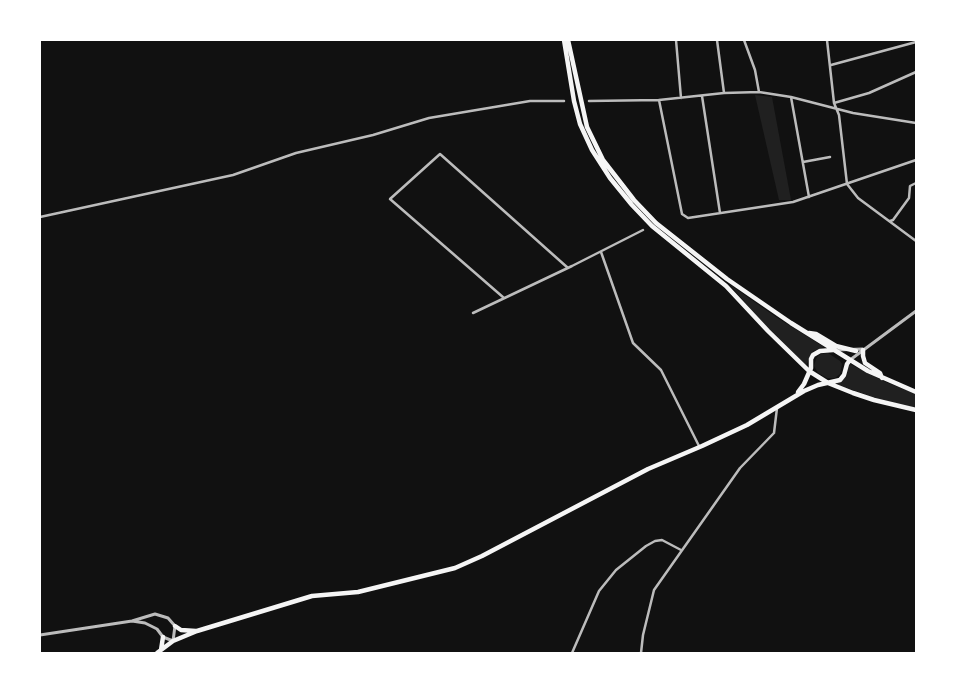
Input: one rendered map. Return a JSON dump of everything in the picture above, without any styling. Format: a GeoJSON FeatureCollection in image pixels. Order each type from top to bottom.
{"type":"FeatureCollection","features":[{"type":"Feature","properties":{"kind":"main road"},"geometry":{"type":"LineString","coordinates":[[564,40],[574,101],[580,124],[592,150],[610,178],[652,226],[726,286],[768,332],[809,371],[828,383],[874,400],[916,410]]}},
{"type":"Feature","properties":{"kind":"main road"},"geometry":{"type":"LineString","coordinates":[[568,40],[587,127],[603,160],[656,223],[727,279],[805,332],[882,378],[916,392]]}},
{"type":"Feature","properties":{"kind":"main road"},"geometry":{"type":"LineString","coordinates":[[805,332],[816,334],[836,346],[856,350]]}},
{"type":"Feature","properties":{"kind":"main road"},"geometry":{"type":"LineString","coordinates":[[864,349],[865,363],[880,373],[882,378]]}},
{"type":"Feature","properties":{"kind":"main road"},"geometry":{"type":"LineString","coordinates":[[796,396],[804,384],[811,359],[816,352],[834,350]]}},
{"type":"Feature","properties":{"kind":"main road"},"geometry":{"type":"LineString","coordinates":[[159,651],[174,640],[197,631],[312,596],[358,592],[455,568],[482,556],[648,469],[747,425],[818,385],[842,378],[850,360]]}},
{"type":"Feature","properties":{"kind":"main road"},"geometry":{"type":"LineString","coordinates":[[174,626],[181,630],[197,631]]}},
{"type":"Feature","properties":{"kind":"main road"},"geometry":{"type":"LineString","coordinates":[[159,651],[163,637]]}},
{"type":"Feature","properties":{"kind":"street"},"geometry":{"type":"LineString","coordinates":[[676,40],[681,98]]}},
{"type":"Feature","properties":{"kind":"street"},"geometry":{"type":"LineString","coordinates":[[717,40],[724,93]]}},
{"type":"Feature","properties":{"kind":"street"},"geometry":{"type":"LineString","coordinates":[[744,40],[756,70],[759,92]]}},
{"type":"Feature","properties":{"kind":"street"},"geometry":{"type":"LineString","coordinates":[[827,40],[834,106],[839,115],[847,184],[858,198],[916,241]]}},
{"type":"Feature","properties":{"kind":"street"},"geometry":{"type":"LineString","coordinates":[[830,66],[916,42]]}},
{"type":"Feature","properties":{"kind":"street"},"geometry":{"type":"LineString","coordinates":[[834,106],[916,72]]}},
{"type":"Feature","properties":{"kind":"street"},"geometry":{"type":"LineString","coordinates":[[589,101],[659,100],[724,93],[759,92],[834,106],[853,113],[916,123]]}},
{"type":"Feature","properties":{"kind":"street"},"geometry":{"type":"LineString","coordinates":[[702,95],[720,213]]}},
{"type":"Feature","properties":{"kind":"street"},"geometry":{"type":"LineString","coordinates":[[791,97],[809,197]]}},
{"type":"Feature","properties":{"kind":"street"},"geometry":{"type":"LineString","coordinates":[[659,100],[682,214],[688,218],[793,202],[916,160]]}},
{"type":"Feature","properties":{"kind":"street"},"geometry":{"type":"LineString","coordinates":[[40,217],[233,174],[296,153],[373,135],[429,118],[530,102],[564,101]]}},
{"type":"Feature","properties":{"kind":"street"},"geometry":{"type":"LineString","coordinates":[[504,298],[390,198],[440,154],[568,268]]}},
{"type":"Feature","properties":{"kind":"street"},"geometry":{"type":"LineString","coordinates":[[803,162],[830,156]]}},
{"type":"Feature","properties":{"kind":"street"},"geometry":{"type":"LineString","coordinates":[[890,221],[894,220],[909,198],[910,186],[916,182]]}},
{"type":"Feature","properties":{"kind":"street"},"geometry":{"type":"LineString","coordinates":[[473,313],[643,230]]}},
{"type":"Feature","properties":{"kind":"street"},"geometry":{"type":"LineString","coordinates":[[601,252],[633,344],[662,370],[700,447]]}},
{"type":"Feature","properties":{"kind":"street"},"geometry":{"type":"LineString","coordinates":[[850,360],[916,311]]}},
{"type":"Feature","properties":{"kind":"street"},"geometry":{"type":"LineString","coordinates":[[834,350],[864,349]]}},
{"type":"Feature","properties":{"kind":"street"},"geometry":{"type":"LineString","coordinates":[[641,653],[643,635],[654,590],[740,468],[774,433],[777,408]]}},
{"type":"Feature","properties":{"kind":"street"},"geometry":{"type":"LineString","coordinates":[[572,653],[599,591],[616,570],[655,541],[662,540],[681,550]]}},
{"type":"Feature","properties":{"kind":"street"},"geometry":{"type":"LineString","coordinates":[[40,635],[132,621],[155,614],[168,618],[174,626],[174,640],[163,637],[157,629],[145,623],[132,621]]}},
{"type":"Feature","properties":{"kind":"shaded area"},"geometry":{"type":"Polygon","coordinates":[[[755,95],[772,97],[791,200],[779,200],[755,95]]]}},
{"type":"Feature","properties":{"kind":"shaded area"},"geometry":{"type":"Polygon","coordinates":[[[729,284],[776,317],[824,347],[813,351],[806,366],[768,329],[729,284]]]}},
{"type":"Feature","properties":{"kind":"shaded area"},"geometry":{"type":"Polygon","coordinates":[[[828,353],[842,364],[840,374],[835,378],[827,378],[818,373],[814,366],[818,356],[828,353]]]}},
{"type":"Feature","properties":{"kind":"shaded area"},"geometry":{"type":"Polygon","coordinates":[[[850,364],[883,381],[916,394],[916,408],[875,398],[836,384],[847,376],[850,364]]]}}]}
